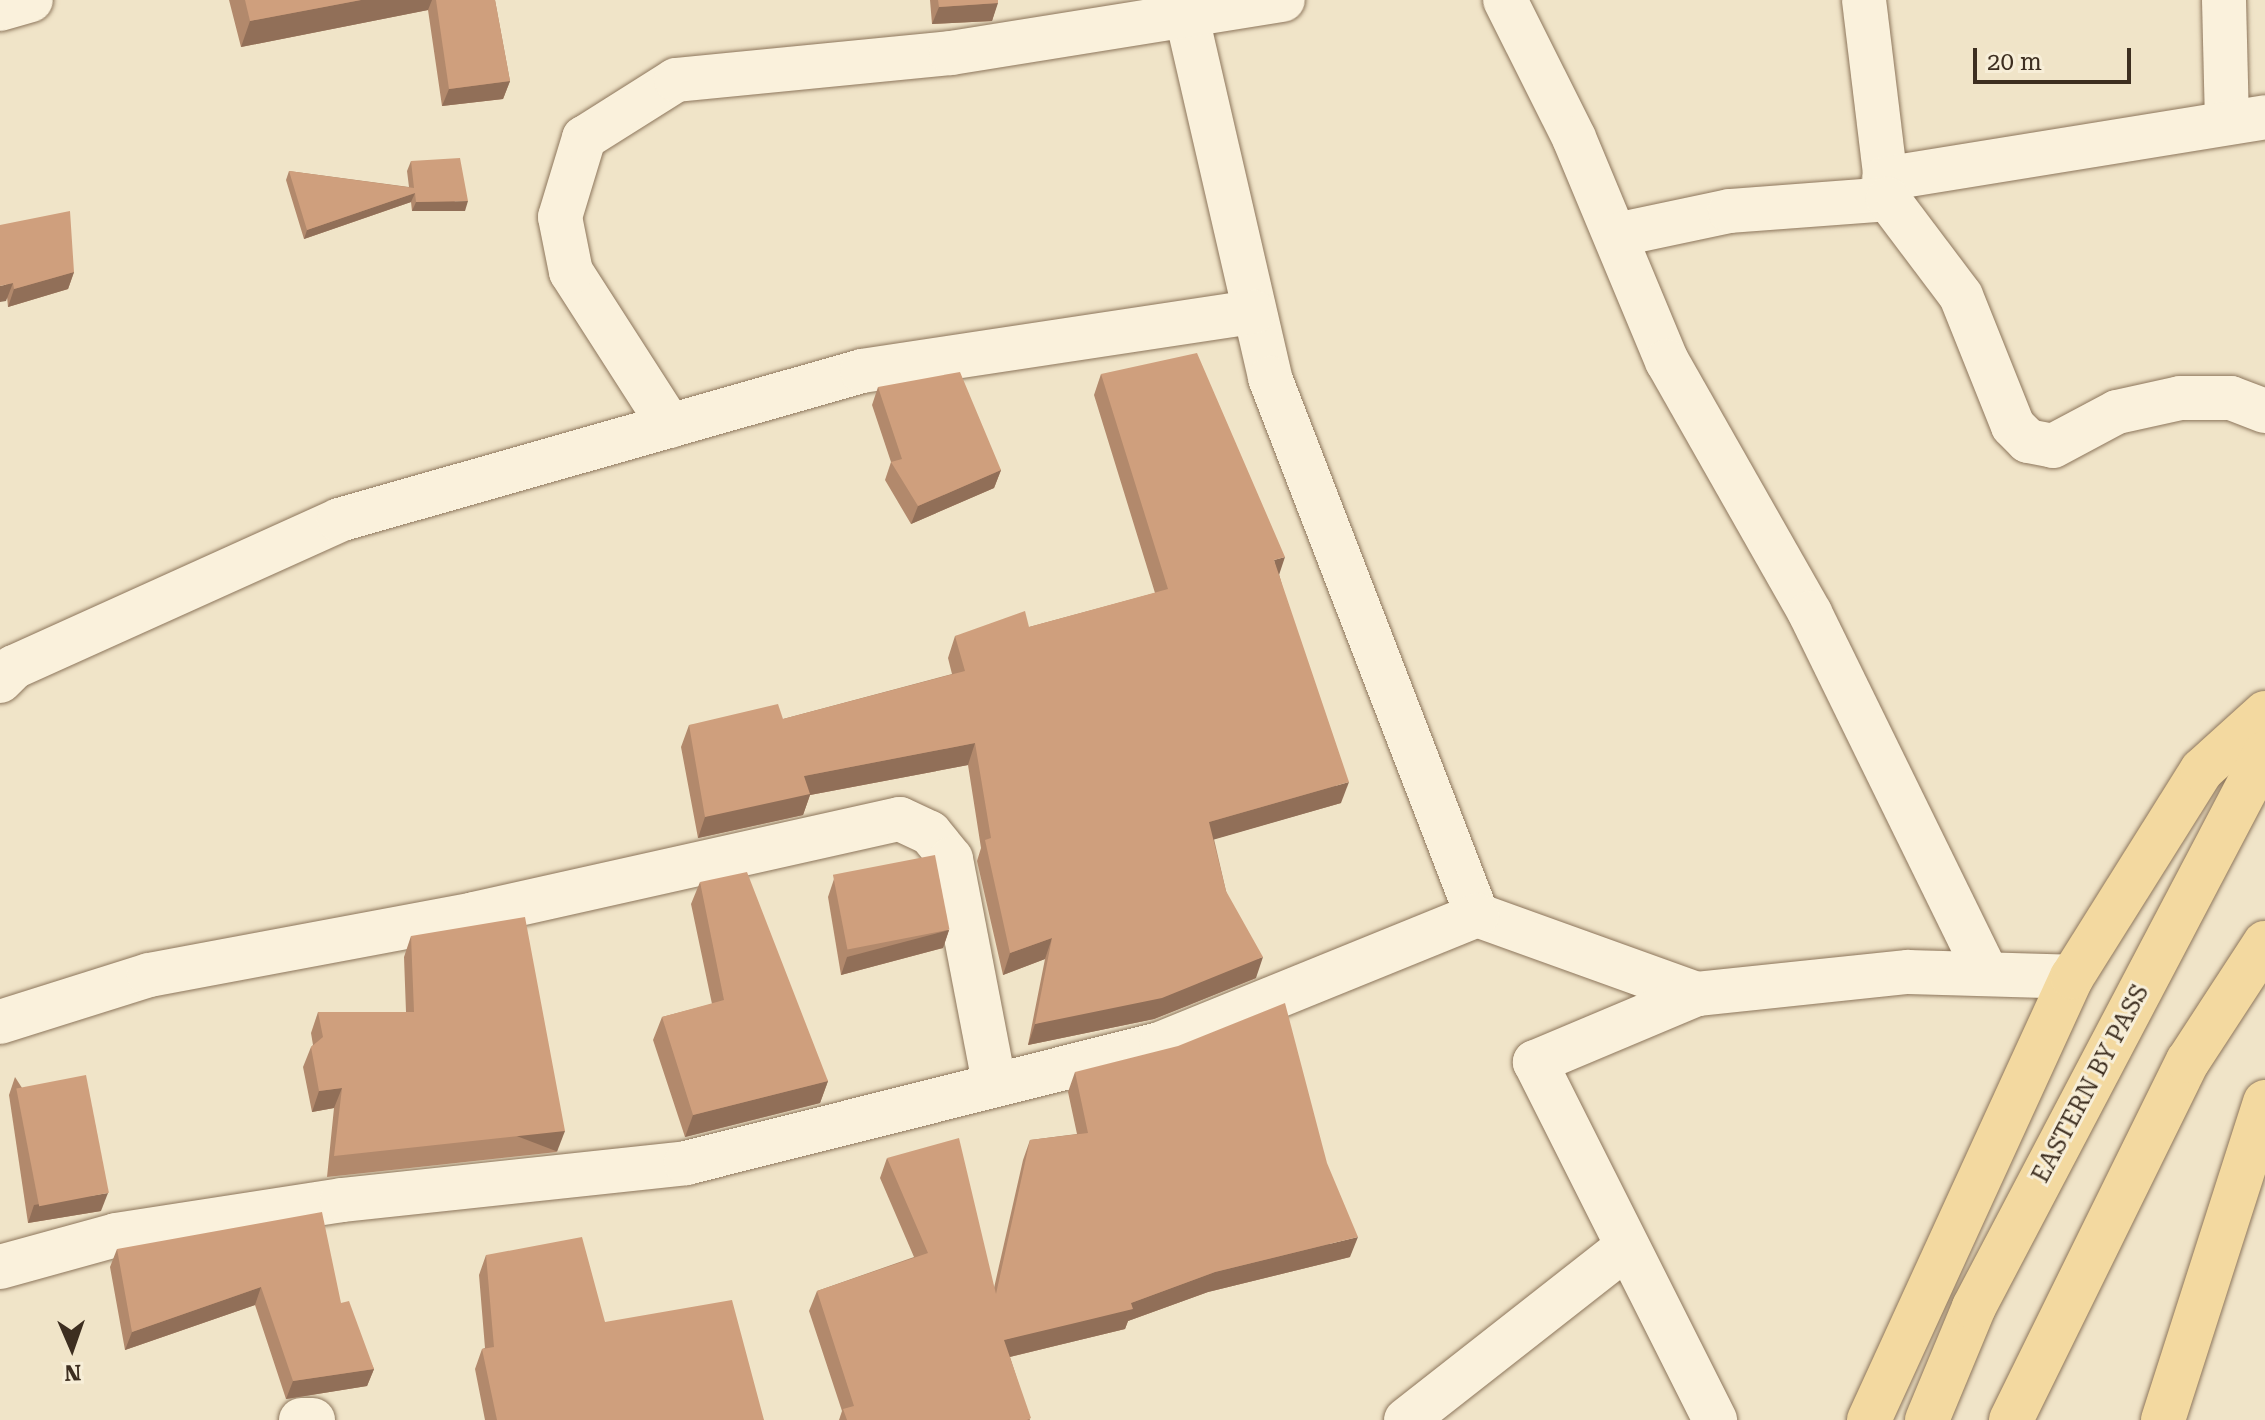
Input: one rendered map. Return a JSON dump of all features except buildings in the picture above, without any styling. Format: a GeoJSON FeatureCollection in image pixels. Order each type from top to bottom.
{"type":"FeatureCollection","features":[{"type":"Feature","properties":{"kind":"main road"},"geometry":{"type":"LineString","coordinates":[[1869,1420],[2072,977],[2202,770],[2265,713]]}},
{"type":"Feature","properties":{"kind":"main road","name":"EASTERN BY PASS"},"geometry":{"type":"LineString","coordinates":[[1927,1420],[1974,1307],[2265,753]]}},
{"type":"Feature","properties":{"kind":"main road"},"geometry":{"type":"LineString","coordinates":[[2011,1420],[2188,1061],[2265,943]]}},
{"type":"Feature","properties":{"kind":"main road"},"geometry":{"type":"LineString","coordinates":[[2163,1420],[2265,1102]]}},
{"type":"Feature","properties":{"kind":"street"},"geometry":{"type":"LineString","coordinates":[[0,9],[31,0]]}},
{"type":"Feature","properties":{"kind":"street"},"geometry":{"type":"LineString","coordinates":[[670,426],[571,272],[560,217],[584,138],[676,80],[1185,10],[1283,0]]}},
{"type":"Feature","properties":{"kind":"street"},"geometry":{"type":"LineString","coordinates":[[1505,0],[1616,235],[1667,361],[1810,613],[1986,972]]}},
{"type":"Feature","properties":{"kind":"street"},"geometry":{"type":"LineString","coordinates":[[1864,0],[1886,189],[1961,296],[2013,426],[2028,441],[2053,446],[2117,412],[2180,398],[2231,398],[2265,411]]}},
{"type":"Feature","properties":{"kind":"street"},"geometry":{"type":"LineString","coordinates":[[1616,235],[1730,211],[1886,189],[2246,118],[2224,0]]}},
{"type":"Feature","properties":{"kind":"street"},"geometry":{"type":"LineString","coordinates":[[1185,10],[1270,378],[1477,915]]}},
{"type":"Feature","properties":{"kind":"street"},"geometry":{"type":"LineString","coordinates":[[0,681],[14,667],[339,520],[862,371],[1254,312]]}},
{"type":"Feature","properties":{"kind":"street"},"geometry":{"type":"LineString","coordinates":[[0,1022],[149,975],[474,914],[900,819],[930,833],[951,859],[994,1082]]}},
{"type":"Feature","properties":{"kind":"street"},"geometry":{"type":"LineString","coordinates":[[0,1267],[116,1235],[342,1200],[686,1163],[994,1082],[1162,1043],[1477,915],[1697,994]]}},
{"type":"Feature","properties":{"kind":"street"},"geometry":{"type":"LineString","coordinates":[[1715,1420],[1535,1062],[1697,994],[1908,972],[2072,977]]}},
{"type":"Feature","properties":{"kind":"street"},"geometry":{"type":"LineString","coordinates":[[1406,1420],[1627,1247]]}},
{"type":"Feature","properties":{"kind":"street"},"geometry":{"type":"LineString","coordinates":[[301,1420],[313,1420]]}}]}
